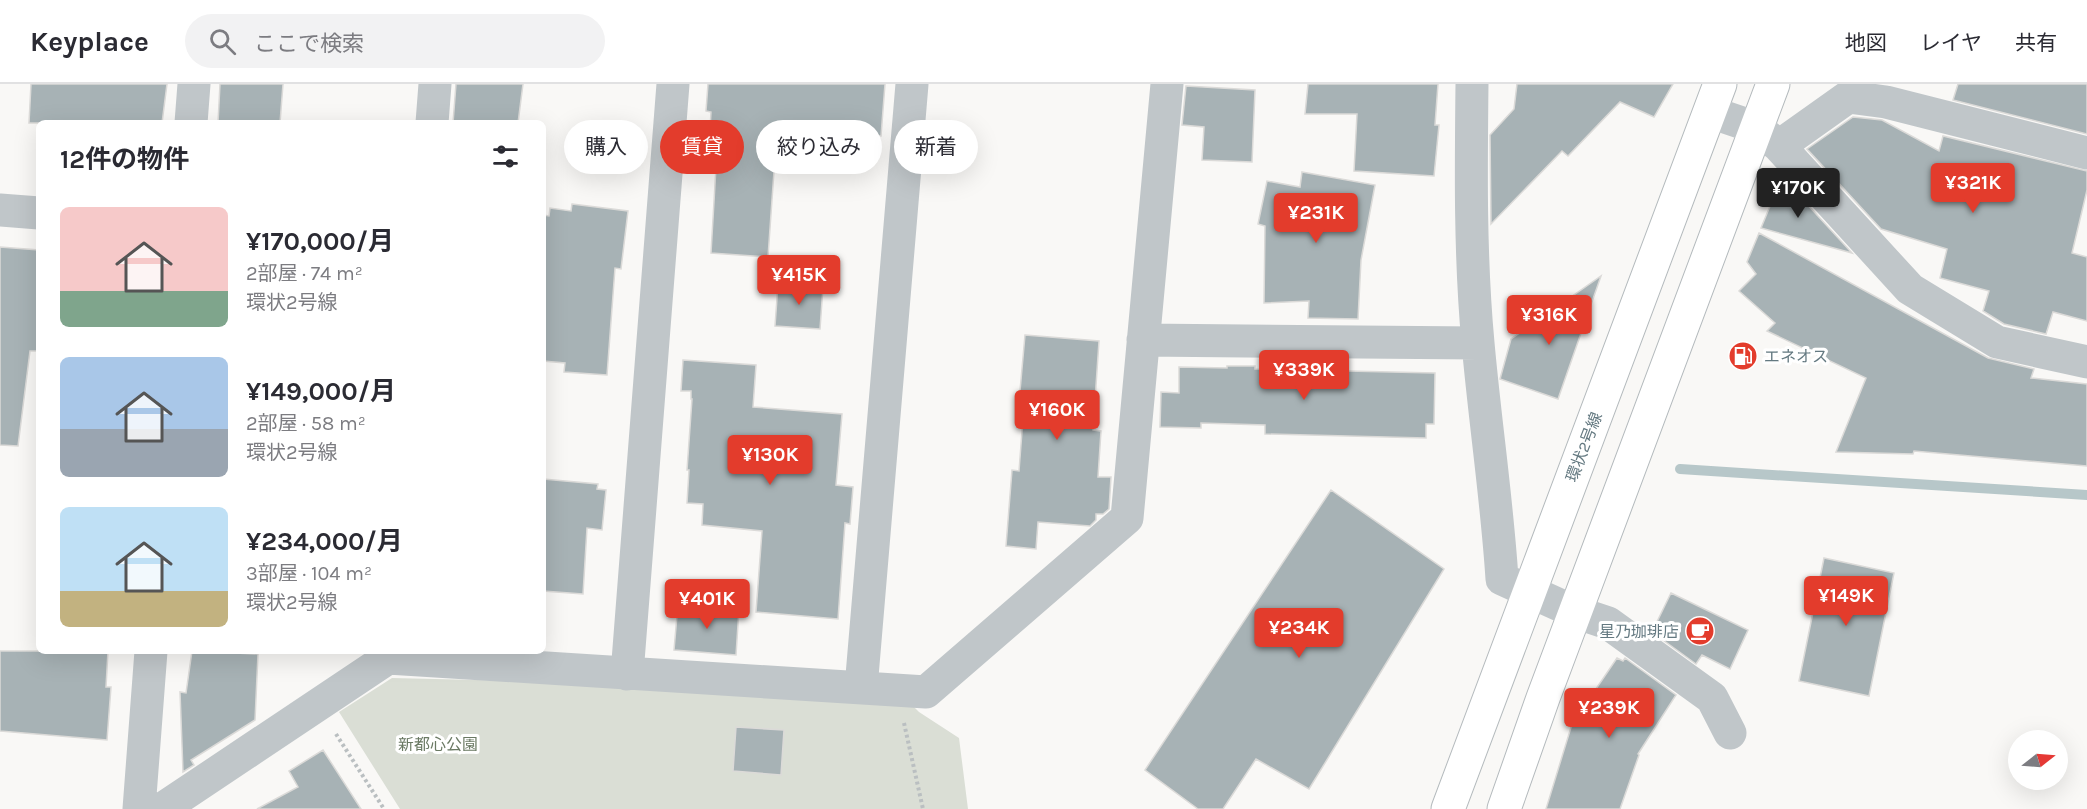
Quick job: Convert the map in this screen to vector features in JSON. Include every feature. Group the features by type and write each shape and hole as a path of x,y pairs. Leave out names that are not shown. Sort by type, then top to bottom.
{"main road":[{"path":"1504,809 1575,612 1768,137 1773,84"},
{"name":"環状2号線","path":"1448,809 1715,98"}],"street":[{"path":"191,120 194,84"},
{"path":"432,120 435,84"},
{"path":"627,674 673,84"},
{"path":"861,688 912,84"},
{"path":"162,809 317,706 388,654 627,674 926,692 1126,518 1167,84"},
{"path":"1472,84 1470,219 1478,343 1499,525 1502,579 1575,612 1608,623 1712,698 1730,733"},
{"path":"1768,137 1848,97 1886,102 2087,153"},
{"path":"1715,98 1768,137 1910,289 1997,342 2087,362"},
{"path":"0,210 36,213"},
{"path":"1143,340 1478,343"},
{"path":"139,809 151,654"}],"path":[{"path":"897,690 923,809"},
{"path":"317,706 384,809"}],"green space":[{"name":"新都心公園","path":"392,678 897,690 919,712 959,738 968,809 400,809 339,712"}],"building":[{"path":"31,84 167,84 162,120 36,120 36,123 29,123"},
{"path":"220,84 283,84 280,120 218,120"},
{"path":"456,84 523,84 518,120 453,120"},
{"path":"708,84 885,84 882,123 882,120 756,120 756,174 774,174 768,257 711,253 716,174 744,174 744,120 711,120 711,112 706,111"},
{"path":"1308,84 1438,84 1435,125 1439,125 1434,176 1354,171 1357,114 1305,114"},
{"path":"1517,84 1673,84 1654,117 1620,102 1568,156 1562,151 1491,224 1490,135 1514,109"},
{"path":"1958,84 2087,84 2087,134 1953,100"},
{"path":"1186,86 1255,90 1252,162 1202,160 1204,127 1182,125"},
{"path":"1853,117 1882,120 1939,151 1943,136 2087,171 2087,190 2072,253 2087,257 2087,321 2053,312 2046,334 2004,324 1983,311 1989,291 1940,278 1947,249 1881,229 1807,149"},
{"path":"1302,172 1375,185 1361,260 1358,319 1308,318 1309,301 1264,303 1265,226 1258,224 1267,181 1300,187"},
{"path":"1782,177 1852,253 1761,228"},
{"path":"572,204 628,211 621,269 615,268 607,375 564,372 565,363 546,361 546,216 549,216 550,208 571,211"},
{"path":"1759,233 1988,358 2034,369 2031,378 2087,384 2087,466 1914,451 1913,454 1836,452 1866,378 1767,331 1775,323 1739,291 1756,274 1747,262"},
{"path":"0,247 36,250 36,351 30,351 18,446 0,445"},
{"path":"1601,276 1558,399 1500,379 1511,339"},
{"path":"778,284 823,287 820,329 775,326"},
{"path":"1025,335 1099,341 1093,430 1101,431 1098,477 1111,477 1109,509 1103,514 1096,514 1096,520 1090,526 1038,522 1036,549 1006,546 1012,470 1019,471 1025,392 1020,391"},
{"path":"683,360 756,365 753,407 842,414 836,485 853,487 850,524 845,523 838,619 756,612 762,531 702,525 703,504 687,503 692,399 691,391 681,391"},
{"path":"1227,366 1255,366 1255,369 1435,373 1434,424 1426,424 1426,438 1265,434 1265,425 1201,423 1201,428 1160,427 1161,392 1179,393 1179,367 1227,368"},
{"path":"546,479 598,484 597,489 606,490 602,530 587,528 583,594 546,591"},
{"path":"1331,490 1444,569 1309,789 1256,759 1223,809 1198,809 1145,770"},
{"path":"1824,558 1894,573 1869,696 1799,681"},
{"name":"星乃珈琲店","path":"1671,593 1748,630 1730,669 1702,655 1696,664 1652,632"},
{"path":"678,604 739,609 736,655 674,650"},
{"path":"0,651 36,651 36,654 108,654 106,687 111,687 107,740 0,731"},
{"path":"192,654 258,654 255,720 191,760 194,765 183,772 180,692 186,693"},
{"path":"1617,658 1623,661 1625,658 1676,695 1638,754 1620,809 1546,809 1572,724"},
{"path":"736,727 784,730 781,775 733,771"},
{"path":"323,750 361,809 257,809 298,787 289,771"}],"waterway":[{"path":"1680,469 2087,495"}],"place":[{"name":"エネオス","path":"1743,356"},
{"name":"星乃珈琲店","path":"1700,631"}]}
